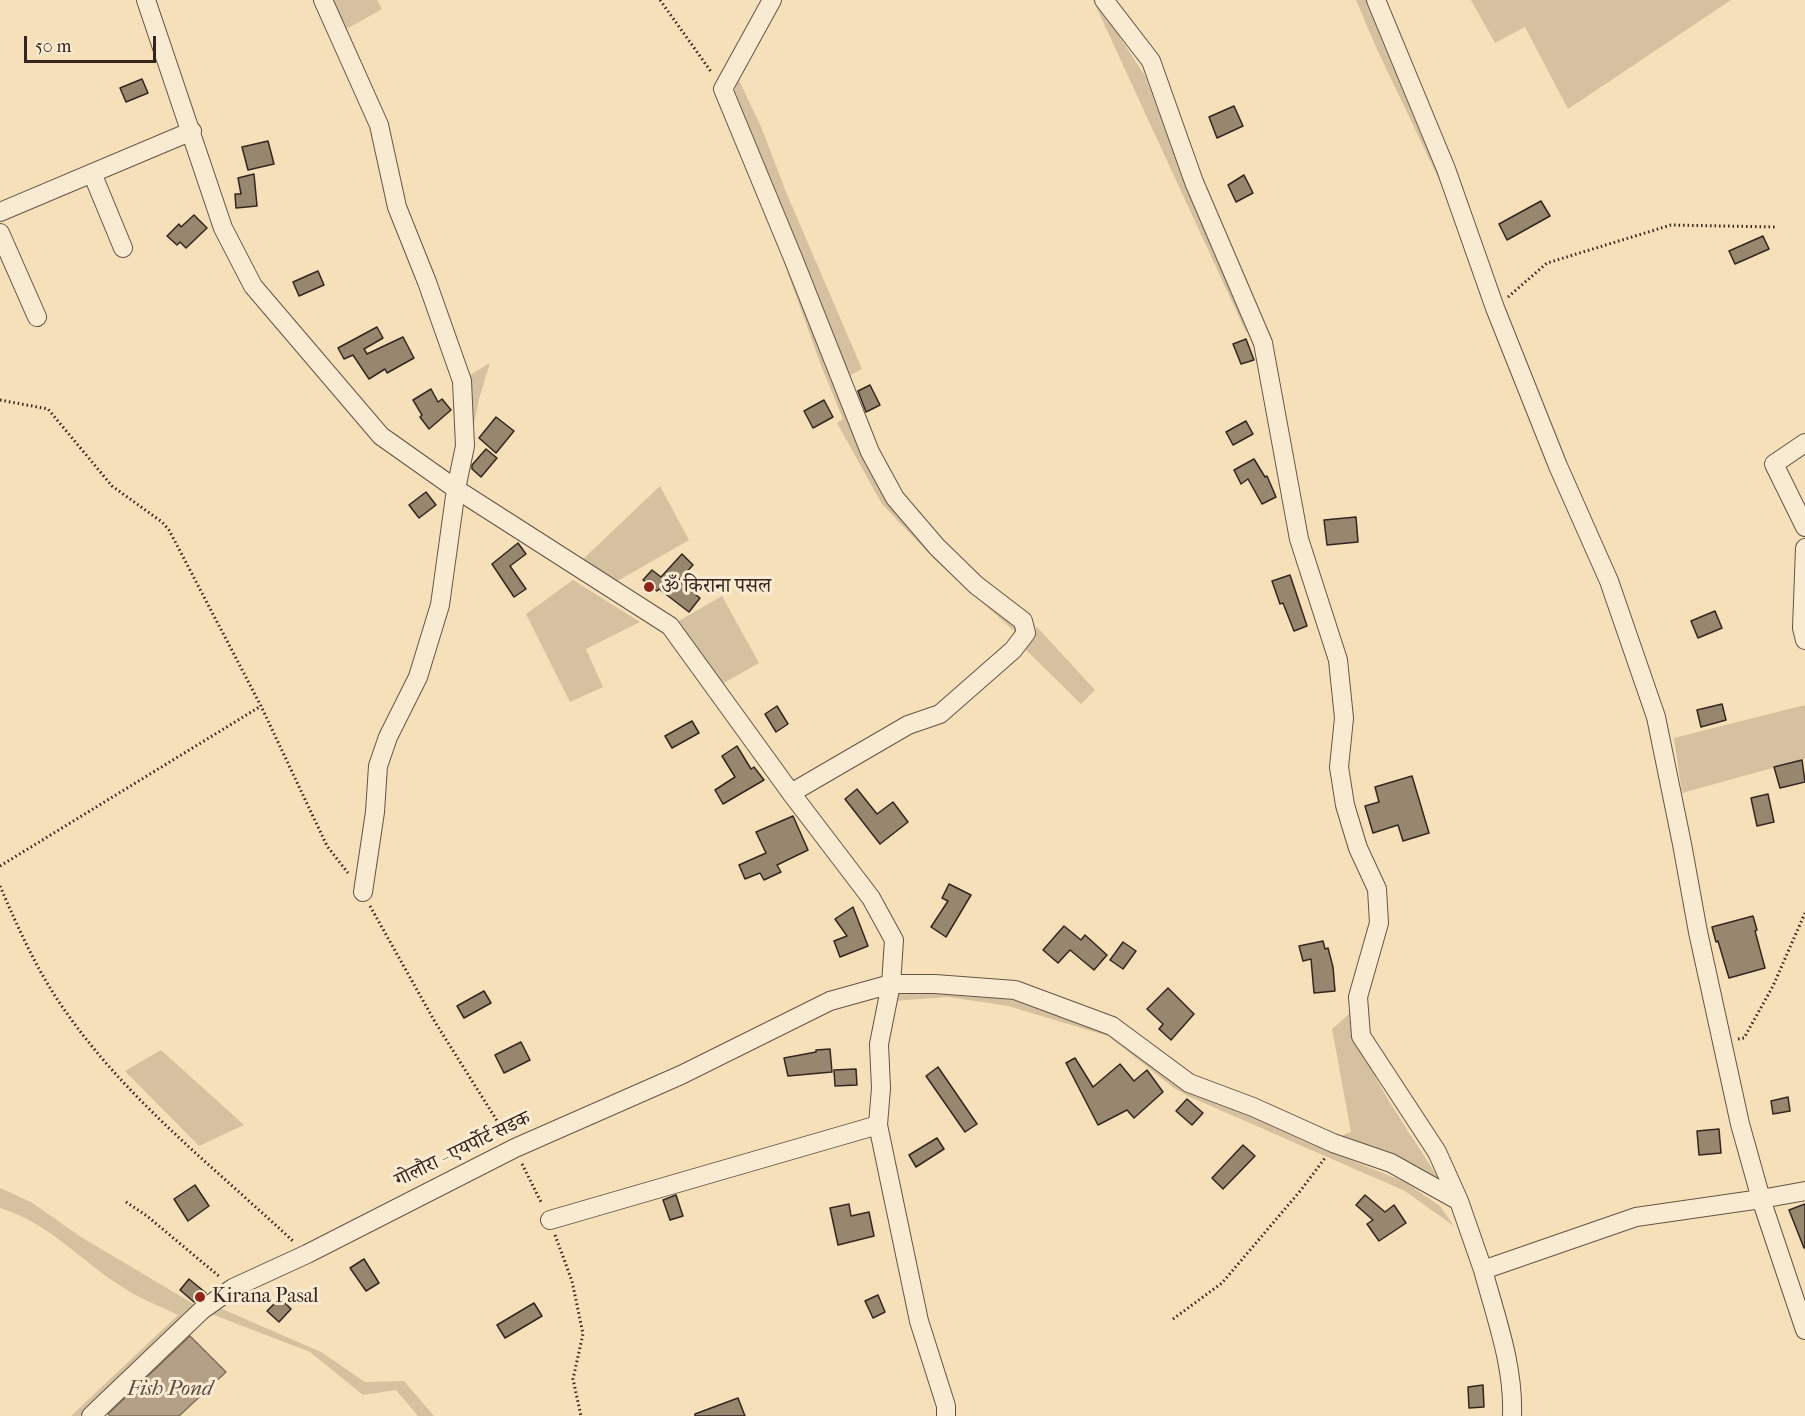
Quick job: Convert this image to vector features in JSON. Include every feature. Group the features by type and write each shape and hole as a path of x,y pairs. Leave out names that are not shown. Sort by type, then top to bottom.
{"street":[{"path":"146,0 223,228 253,286 381,436 456,489 670,626 791,793 871,898 894,940 891,984 879,1044 881,1088 878,1125 919,1321 946,1406 946,1416"},
{"path":"323,0 379,125 397,207 427,282 462,381 465,446 456,489 440,605 418,677 387,737 378,766 375,812 363,892"},
{"path":"772,0 723,89 794,258 870,452 895,498 937,547 976,585 1023,621 1026,633 1013,650 940,714 908,725 791,793"},
{"path":"1104,0 1151,61 1194,182 1263,343 1299,539 1338,660 1344,718 1339,766 1345,805 1358,848 1377,888 1379,923 1358,997 1361,1036 1437,1152 1459,1201 1483,1270 1508,1362 1513,1391 1512,1416"},
{"path":"1376,0 1446,168 1495,308 1558,466 1609,581 1656,717 1698,932 1740,1124 1761,1199 1805,1330"},
{"path":"0,212 192,131"},
{"path":"92,173 123,248"},
{"path":"0,233 37,316"},
{"path":"1805,443 1774,464 1805,527"},
{"path":"1805,548 1802,628 1805,640"},
{"name":"गोलौरा - एयर्पोर्ट सडक","path":"91,1416 202,1310 233,1288 307,1254 515,1148 681,1075 830,1001 891,984 935,984 1015,990 1112,1026 1189,1083 1253,1107 1333,1143 1391,1163 1459,1201"},
{"path":"550,1221 878,1125"},
{"path":"1483,1270 1636,1217 1805,1191"}],"path":[{"path":"660,0 723,89"},
{"path":"1495,308 1547,263 1671,225 1776,227"},
{"path":"0,400 48,409 111,486 162,522 169,530 261,706 327,846 363,892 435,1022 515,1148 550,1221 572,1281 583,1334 573,1379 581,1416"},
{"path":"0,866 261,706"},
{"path":"0,886 31,956 66,1012 105,1062 148,1108 307,1254"},
{"path":"1722,1043 1744,1038 1773,986 1805,913"},
{"path":"1173,1319 1222,1283 1322,1164 1333,1143"},
{"path":"126,1202 147,1216 233,1288"}],"shaded area":[{"path":"331,0 377,0 382,9 343,31"},
{"path":"1093,0 1096,0 1145,76 1181,170 1249,330 1246,332"},
{"path":"1356,0 1366,0 1434,153 1444,190 1375,45"},
{"path":"1471,0 1731,0 1568,109 1525,27 1495,43"},
{"path":"738,78 762,129 786,192 862,369 849,376 733,98"},
{"path":"776,240 890,501 1019,623 1020,634 1007,647 1014,631 936,561 882,504 837,423 843,419"},
{"path":"490,363 479,399 469,448 470,375"},
{"path":"660,486 689,540 614,583 580,562"},
{"path":"573,580 640,622 586,649 603,687 570,702 526,614"},
{"path":"722,596 759,663 722,684 677,622"},
{"path":"1037,627 1095,690 1081,704 1022,646"},
{"path":"1805,705 1805,759 1682,793 1674,738"},
{"path":"952,991 1012,1000 1108,1033 1248,1114 1306,1142 1405,1182 1440,1206 1454,1226 1405,1191 1188,1096 1174,1088 1108,1036 1008,1006 948,997 893,1001 896,994"},
{"path":"1349,1014 1356,1036 1376,1079 1439,1179 1395,1158 1336,1138 1351,1132 1332,1029"},
{"path":"161,1050 244,1125 199,1146 125,1071"},
{"path":"0,1188 31,1202 81,1237 197,1306 80,1416 71,1416 178,1315 130,1292 34,1223 0,1208"},
{"path":"220,1308 321,1352 365,1382 404,1381 434,1416 418,1416 396,1390 363,1395 310,1352 209,1313"}],"water":[{"name":"Fish Pond","path":"190,1336 226,1372 179,1416 110,1416 108,1414"}],"building":[{"path":"142,79 148,93 126,102 120,88"},
{"path":"1234,106 1243,126 1217,138 1209,117"},
{"path":"268,141 274,164 248,170 242,147"},
{"path":"254,174 257,206 236,208 235,194 241,194 238,178"},
{"path":"1244,175 1253,193 1236,202 1228,185"},
{"path":"1541,201 1550,216 1507,240 1499,224"},
{"path":"194,215 207,228 186,248 180,242 177,245 167,236 179,224 181,227"},
{"path":"1763,236 1769,249 1735,264 1729,251"},
{"path":"318,271 324,285 299,296 293,282"},
{"path":"377,327 383,338 364,349 367,354 403,337 414,358 387,373 385,369 369,379 353,355 344,359 338,348"},
{"path":"1246,339 1254,360 1241,364 1233,344"},
{"path":"870,385 880,405 866,412 858,391"},
{"path":"431,389 438,402 442,399 451,410 429,429 420,417 422,415 413,400"},
{"path":"824,400 833,417 813,428 804,411"},
{"path":"496,417 514,431 496,453 479,438"},
{"path":"1246,421 1253,434 1233,445 1226,432"},
{"path":"486,449 497,458 481,477 472,469 472,465"},
{"path":"1254,459 1265,477 1267,476 1276,497 1262,504 1248,479 1241,484 1234,470"},
{"path":"426,492 436,505 419,518 409,505"},
{"path":"1356,517 1358,542 1327,545 1324,520"},
{"path":"518,543 526,554 510,566 526,589 514,597 492,564"},
{"path":"682,554 693,565 678,581 700,598 689,612 643,580 652,570 661,577"},
{"path":"1290,575 1307,626 1294,631 1283,603 1280,604 1272,581"},
{"path":"1715,611 1722,628 1698,638 1691,621"},
{"path":"1722,704 1726,720 1701,727 1697,710"},
{"path":"777,706 788,724 776,732 765,714"},
{"path":"692,721 699,733 672,748 665,736"},
{"path":"737,746 751,769 754,767 764,780 723,804 715,790 735,777 722,756"},
{"path":"1802,760 1805,782 1780,788 1774,767"},
{"path":"1412,776 1429,833 1403,841 1398,825 1373,833 1365,806 1379,802 1375,787"},
{"path":"857,789 877,814 893,802 908,822 880,844 845,799"},
{"path":"1768,794 1774,822 1757,826 1751,798"},
{"path":"793,816 808,850 777,865 781,872 764,880 760,873 745,879 739,865 766,853 756,832"},
{"path":"949,884 971,895 946,937 931,927 948,901 942,898"},
{"path":"853,907 868,946 840,957 834,941 847,936 835,919"},
{"path":"1753,916 1765,968 1729,978 1712,927"},
{"path":"1064,926 1081,940 1085,935 1107,955 1094,970 1070,950 1058,963 1043,950"},
{"path":"1323,941 1325,949 1328,948 1333,967 1335,991 1314,993 1311,959 1303,961 1299,946"},
{"path":"1123,942 1136,951 1123,969 1110,960"},
{"path":"1168,988 1194,1014 1171,1040 1159,1029 1163,1024 1147,1009"},
{"path":"484,991 491,1003 464,1018 457,1006"},
{"path":"521,1042 530,1060 504,1073 495,1055"},
{"path":"830,1049 832,1072 788,1076 784,1058"},
{"path":"1075,1058 1093,1087 1120,1064 1134,1081 1147,1070 1163,1092 1134,1118 1127,1110 1098,1125 1066,1063"},
{"path":"938,1067 977,1124 965,1132 926,1076"},
{"path":"856,1069 857,1085 835,1086 834,1070"},
{"path":"1788,1097 1790,1111 1773,1114 1771,1101"},
{"path":"1187,1099 1203,1113 1192,1125 1176,1111"},
{"path":"1719,1129 1721,1153 1699,1155 1697,1131"},
{"path":"937,1138 944,1149 916,1167 909,1155"},
{"path":"1243,1145 1255,1156 1223,1189 1212,1178"},
{"path":"195,1185 209,1206 188,1221 174,1199"},
{"path":"676,1195 683,1216 670,1220 663,1200"},
{"path":"1365,1195 1385,1212 1394,1205 1406,1223 1379,1241 1367,1224 1373,1220 1356,1205"},
{"path":"849,1204 851,1216 869,1212 874,1236 838,1245 830,1208"},
{"path":"1805,1204 1805,1248 1804,1248 1789,1210"},
{"path":"364,1259 379,1283 366,1291 350,1268"},
{"path":"189,1279 206,1293 194,1302 180,1290"},
{"path":"878,1295 885,1312 873,1318 865,1301"},
{"path":"280,1298 291,1309 279,1322 267,1311"},
{"path":"534,1303 542,1316 505,1338 497,1325"},
{"path":"1483,1385 1484,1407 1469,1408 1468,1387"},
{"path":"738,1398 745,1416 695,1416 695,1414"}],"place":[{"name":"ॐ किराना पसल","path":"649,587"},
{"name":"Kirana Pasal","path":"200,1297"}]}
